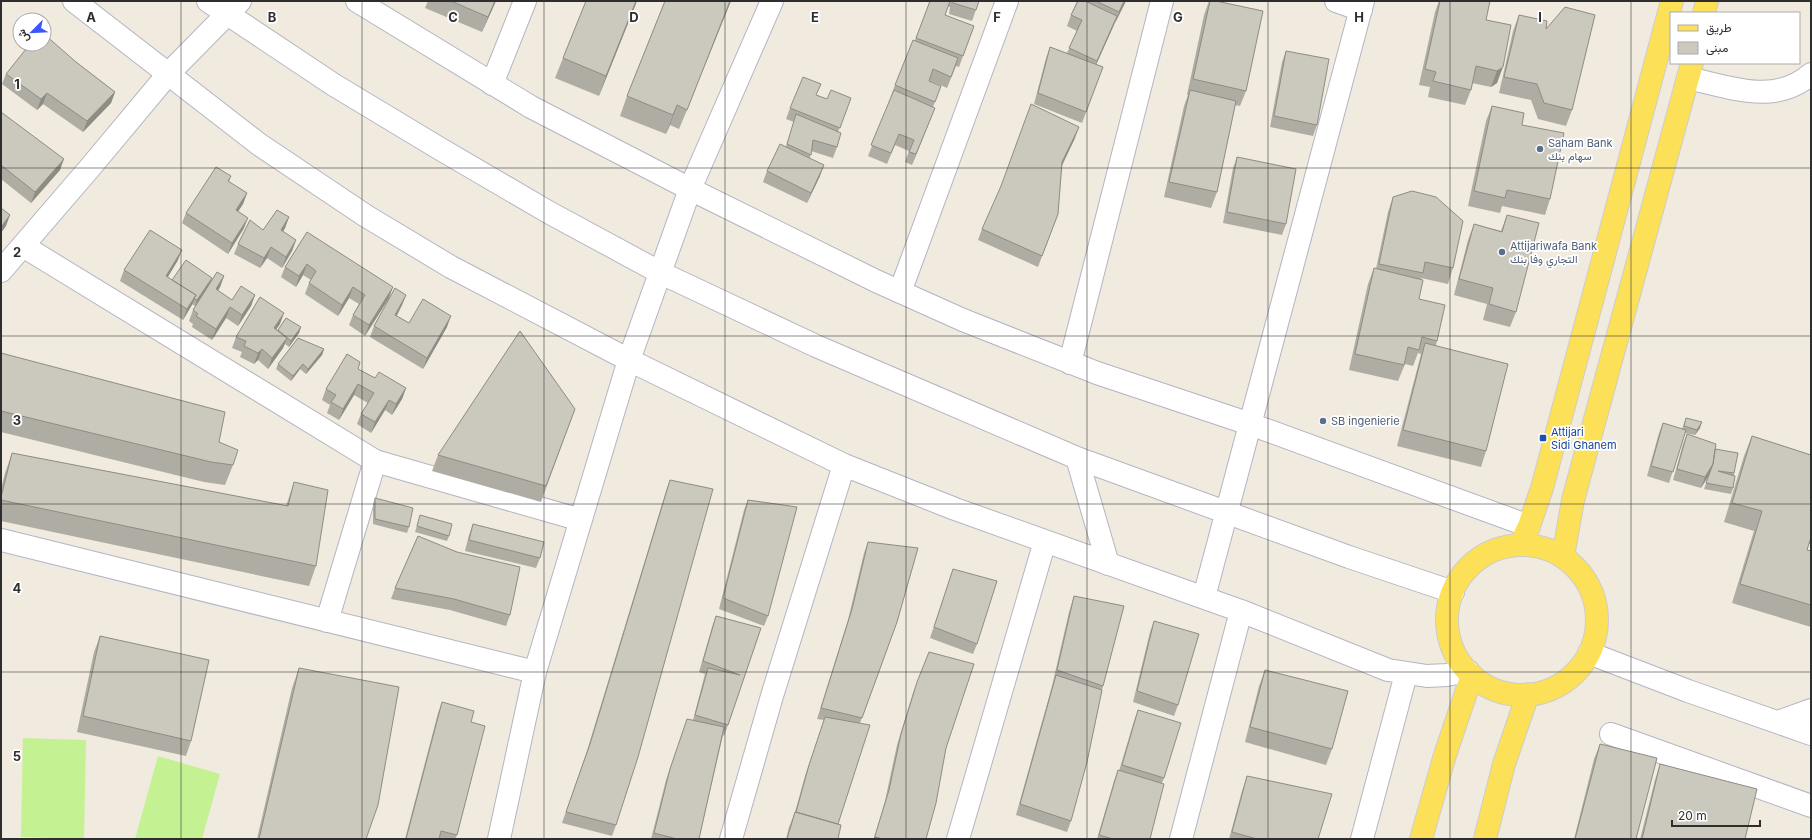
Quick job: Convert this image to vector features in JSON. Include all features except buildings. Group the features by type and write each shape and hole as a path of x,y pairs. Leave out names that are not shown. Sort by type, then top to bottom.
{"main road":[{"path":"1524,536 1535,546 1550,550 1564,557 1577,569 1588,584 1595,601 1597,618 1595,637 1589,653 1581,666 1570,677 1550,689 1528,694 1513,694 1498,690 1470,673 1458,658 1451,642 1449,631 1449,608 1453,592 1459,579 1469,568 1480,558 1524,536 1544,480 1672,1"},
{"path":"1704,12 1706,1"},
{"path":"1564,557 1573,500 1690,70"},
{"path":"1421,839 1470,673"},
{"path":"1485,839 1504,764 1528,694"}],"street":[{"path":"74,1 169,73 260,145 366,216 450,267 630,360 844,465 955,509 1242,611 1370,664 1406,674 1427,676 1470,673"},
{"path":"208,1 233,8 334,85 442,150 550,213 661,273 816,346 1077,458 1226,513 1453,592"},
{"path":"357,1 531,107 690,189 900,292 963,320 1070,363 1250,424 1524,536"},
{"path":"492,84 526,1"},
{"path":"499,839 535,672 630,360 690,189 772,1"},
{"path":"900,292 1007,1"},
{"path":"1070,363 1162,1"},
{"path":"1204,597 1362,5 1336,1"},
{"path":"1,271 169,73 233,8"},
{"path":"1690,70 1753,91 1769,93 1784,90 1798,84 1811,74"},
{"path":"23,246 375,461 581,520"},
{"path":"1077,458 1108,564"},
{"path":"327,621 375,461"},
{"path":"731,839 772,696 844,465"},
{"path":"1,540 535,672"},
{"path":"958,839 1045,541"},
{"path":"1181,839 1242,611"},
{"path":"1589,653 1688,691 1811,734"},
{"path":"1362,839 1406,674"},
{"path":"1778,722 1811,710"},
{"path":"1611,734 1811,806"}],"green space":[{"path":"23,738 86,740 84,839 21,837"},
{"path":"158,756 220,774 202,839 135,839"}],"place":[{"name":"Saham Bank سهام بنك","path":"1540,149"},
{"name":"Attijariwafa Bank التجاري وفا بنك","path":"1502,252"},
{"name":"SB ingenierie","path":"1323,421"},
{"name":"Attijari Sidi Ghanem","path":"1543,438"}]}
